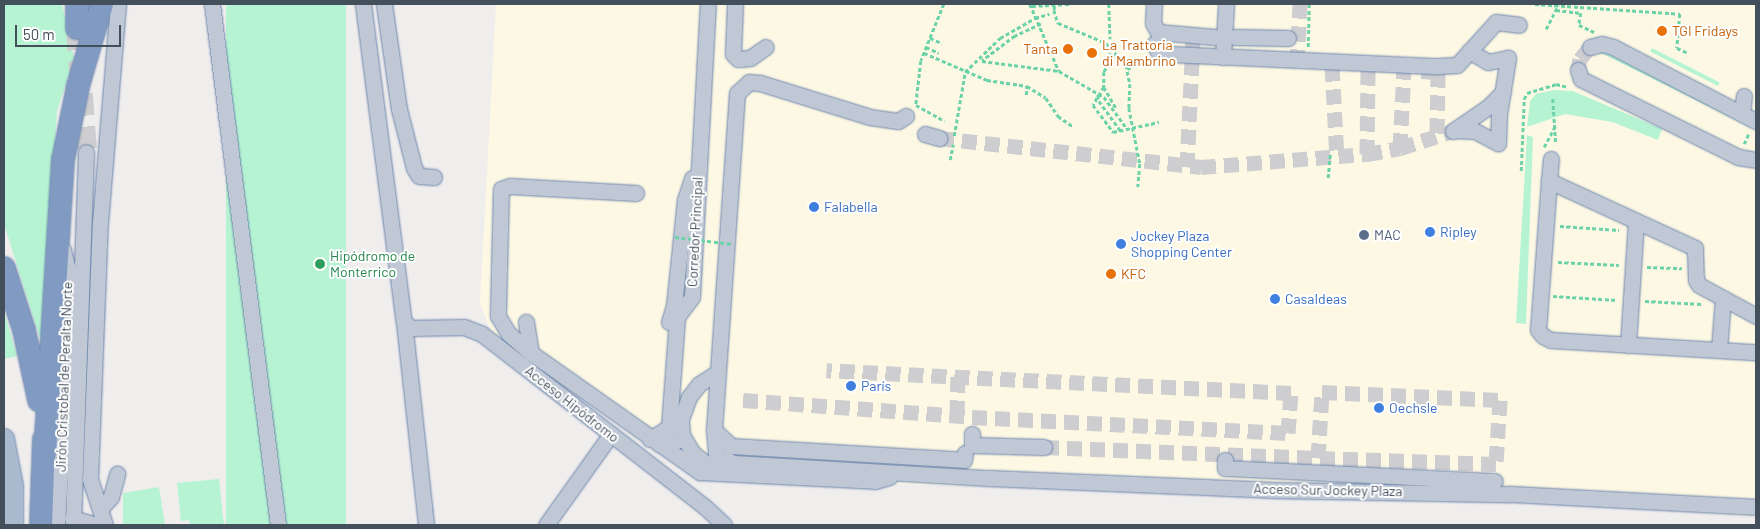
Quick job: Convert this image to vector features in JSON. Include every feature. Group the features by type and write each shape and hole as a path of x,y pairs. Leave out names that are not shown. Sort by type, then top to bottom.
{"highway":[{"path":"76,28 77,4"},
{"path":"41,525 57,229 66,140 84,60 102,4"},
{"path":"4,268 30,354 45,453"}],"main road":[{"path":"4,439 12,486 13,525"}],"street":[{"path":"105,525 90,479 100,222 118,4"},
{"path":"212,4 278,525"},
{"path":"363,4 404,322 426,525"},
{"path":"384,4 399,109 414,168 419,176 434,177"},
{"path":"667,324 674,306 685,200 698,160 708,4"},
{"path":"735,4 733,54 738,59 750,58 766,47"},
{"path":"1154,4 1154,23 1158,32 1193,37 1215,37"},
{"path":"1223,56 1226,5"},
{"path":"1156,47 1223,56 1438,66 1457,65 1496,22 1519,25"},
{"path":"1235,37 1288,38"},
{"path":"1590,47 1602,44 1613,47 1747,116"},
{"path":"1469,51 1488,62 1508,58 1498,143 1476,131 1454,131 1503,92"},
{"path":"1578,70 1582,79 1738,157 1756,160"},
{"path":"741,463 723,459 716,454 714,430 736,102 741,87 749,82 760,83 870,117 898,122 906,116"},
{"path":"1739,95 1747,116"},
{"path":"86,152 72,521 96,525"},
{"path":"1547,154 1549,181 1538,330 1551,340 1756,352"},
{"name":"Corredor Principal","path":"652,440 670,426 677,317 692,297 698,160"},
{"path":"1549,181 1696,248 1696,280 1699,285 1756,316"},
{"path":"636,193 527,188 501,189 498,316 509,334 531,353 700,472 875,481 899,473"},
{"path":"1628,345 1636,221"},
{"name":"Jirón Cristobal de Peralta Norte","path":"57,229 68,270 68,335 57,525"},
{"path":"1719,350 1723,298"},
{"name":"Acceso Hipódromo","path":"404,322 411,328 464,327 482,334 724,525"},
{"path":"526,322 531,353"},
{"path":"718,372 699,384 689,398 681,420 682,434 693,454 709,466 733,468 741,463"},
{"path":"714,430 731,446 964,460 965,454"},
{"path":"546,525 611,434"},
{"path":"652,440 676,441 682,434"},
{"path":"972,434 972,445 1044,447"},
{"path":"1226,460 1225,468 1495,482"},
{"name":"Acceso Sur Jockey Plaza","path":"741,463 899,473 1270,490 1495,482 1756,507"},
{"path":"101,508 111,497 117,474"}],"path":[{"path":"944,4 924,53 916,106 945,121"},
{"path":"1054,4 1054,14 1058,23 1069,30 1106,43 1127,69 1133,128 1140,164 1138,187"},
{"path":"1059,71 1041,24 1031,5 1069,4"},
{"path":"1109,4 1110,39"},
{"path":"1307,57 1309,4"},
{"path":"1535,4 1680,14 1677,48 1688,53"},
{"path":"1546,29 1558,5"},
{"path":"1556,10 1580,13"},
{"path":"950,160 965,72 1000,38 1035,18 1054,14"},
{"path":"979,65 1015,36 1041,24"},
{"path":"1308,30 1315,30"},
{"path":"930,38 942,43"},
{"path":"926,47 940,53"},
{"path":"1127,69 1145,64 1156,47"},
{"path":"924,53 987,80 1027,86 1046,98 1058,116 1074,127"},
{"path":"1110,53 1110,63 1104,72 1104,87 1116,108"},
{"path":"982,61 1059,71 1098,94 1128,129"},
{"path":"965,65 970,67"},
{"path":"1521,171 1524,99 1527,93 1556,84 1571,87"},
{"path":"1026,95 1027,86"},
{"path":"1104,87 1098,94 1094,105 1113,132 1159,122"},
{"path":"1098,94 1099,101 1121,131"},
{"path":"1547,154 1556,124 1553,99"},
{"path":"1738,157 1747,116"},
{"path":"1328,178 1330,153"},
{"path":"1546,225 1622,230"},
{"path":"675,237 733,244"}],"shaded area":[{"path":"496,4 1756,4 1756,517 1526,500 696,479 493,337 480,303"}],"green space":[{"path":"4,4 62,4 74,58 57,111 43,348 4,224"},
{"name":"Hipódromo de Monterrico","path":"226,4 346,4 346,525 226,525"},
{"path":"1652,48 1720,83 1718,86 1650,52"},
{"path":"1605,49 1742,119 1740,122 1599,52"},
{"path":"1554,90 1573,91 1662,129 1658,140 1612,122 1565,114 1527,127 1530,101 1536,94"},
{"path":"1527,135 1533,137 1526,324 1516,323"},
{"path":"4,311 17,356 4,359"},
{"path":"219,479 224,525 190,525 189,520 181,521 177,483"},
{"path":"159,487 165,525 123,525 123,493"}],"tunnel":[{"path":"1297,64 1300,4"},
{"path":"77,28 86,152"},
{"path":"1187,167 1193,38"},
{"path":"1578,70 1580,59 1590,47"},
{"path":"1332,66 1337,157"},
{"path":"1367,154 1368,68"},
{"path":"1400,148 1404,70"},
{"path":"1421,71 1438,72 1437,138"},
{"path":"939,138 1201,167 1367,154 1400,148 1453,131"},
{"path":"743,400 972,417 1288,433 1291,393 827,370"},
{"path":"957,415 958,375"},
{"path":"1322,392 1500,400 1496,464 1318,458 1322,392"},
{"path":"1044,447 1318,458"}],"place":[{"name":"TGI Fridays","path":"1662,31"},
{"name":"Tanta","path":"1068,49"},
{"name":"La Trattoria di Mambrino","path":"1092,53"},
{"name":"Falabella","path":"814,207"},
{"name":"Ripley","path":"1430,232"},
{"name":"MAC","path":"1364,235"},
{"name":"Jockey Plaza Shopping Center","path":"1121,244"},
{"name":"Hipódromo de Monterrico","path":"320,264"},
{"name":"KFC","path":"1111,274"},
{"name":"CasaIdeas","path":"1275,299"},
{"name":"París","path":"851,386"},
{"name":"Oechsle","path":"1379,408"}]}
